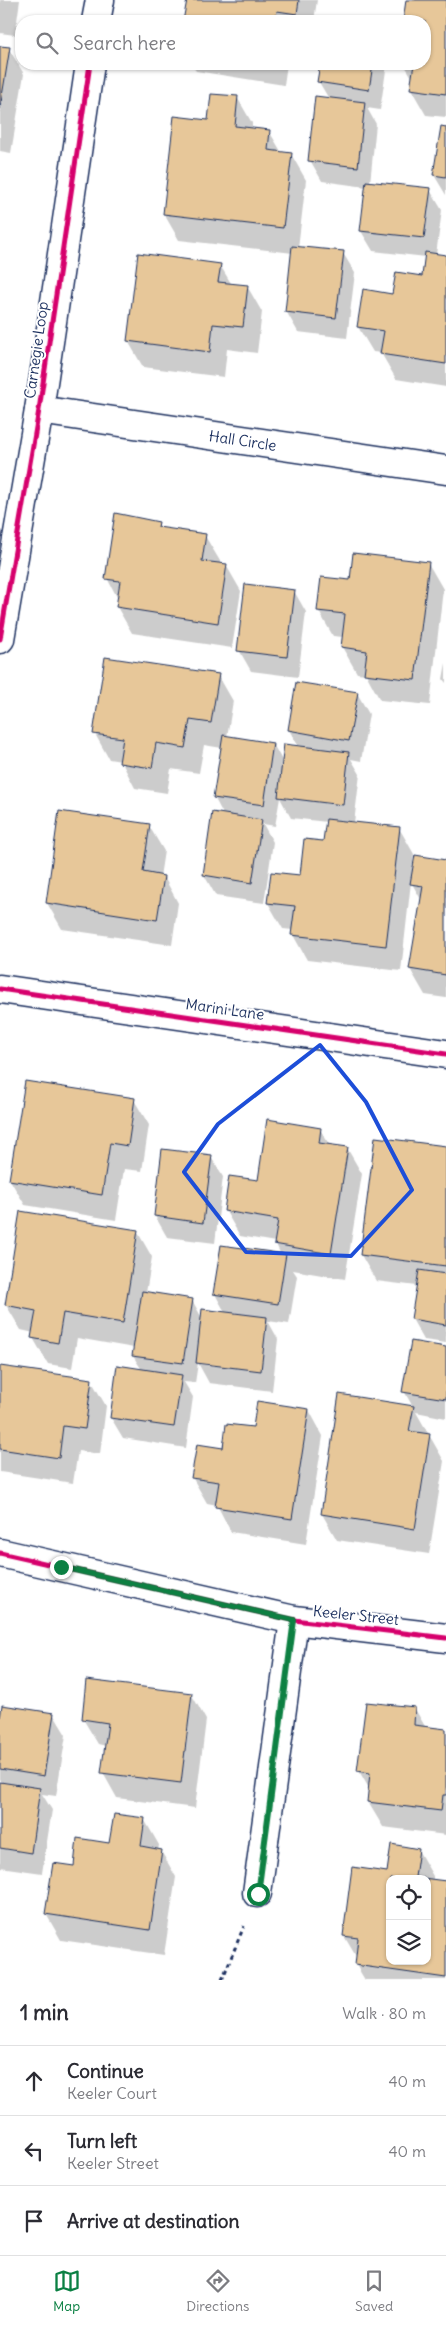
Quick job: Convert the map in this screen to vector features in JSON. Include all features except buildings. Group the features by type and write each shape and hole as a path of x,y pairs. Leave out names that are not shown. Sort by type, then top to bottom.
{"street":[{"path":"97,15 100,0"},
{"name":"Carnegie Loop","path":"0,639 39,410 89,70"},
{"name":"Hall Circle","path":"39,410 446,470"},
{"name":"Marini Lane","path":"0,989 446,1054"},
{"name":"Keeler Street","path":"0,1553 294,1620 446,1638"},
{"path":"258,1894 294,1620"}],"path":[{"path":"222,1980 258,1894"}],"highlighted area":[{"path":"320,1045 366,1102 412,1190 351,1256 246,1252 184,1172 218,1124"}],"cycle path":[{"path":"0,639 39,410 89,70"},
{"path":"0,989 446,1054"},
{"path":"0,1553 294,1620 446,1638"}],"route":[{"path":"61,1567 294,1620 258,1894"}]}
